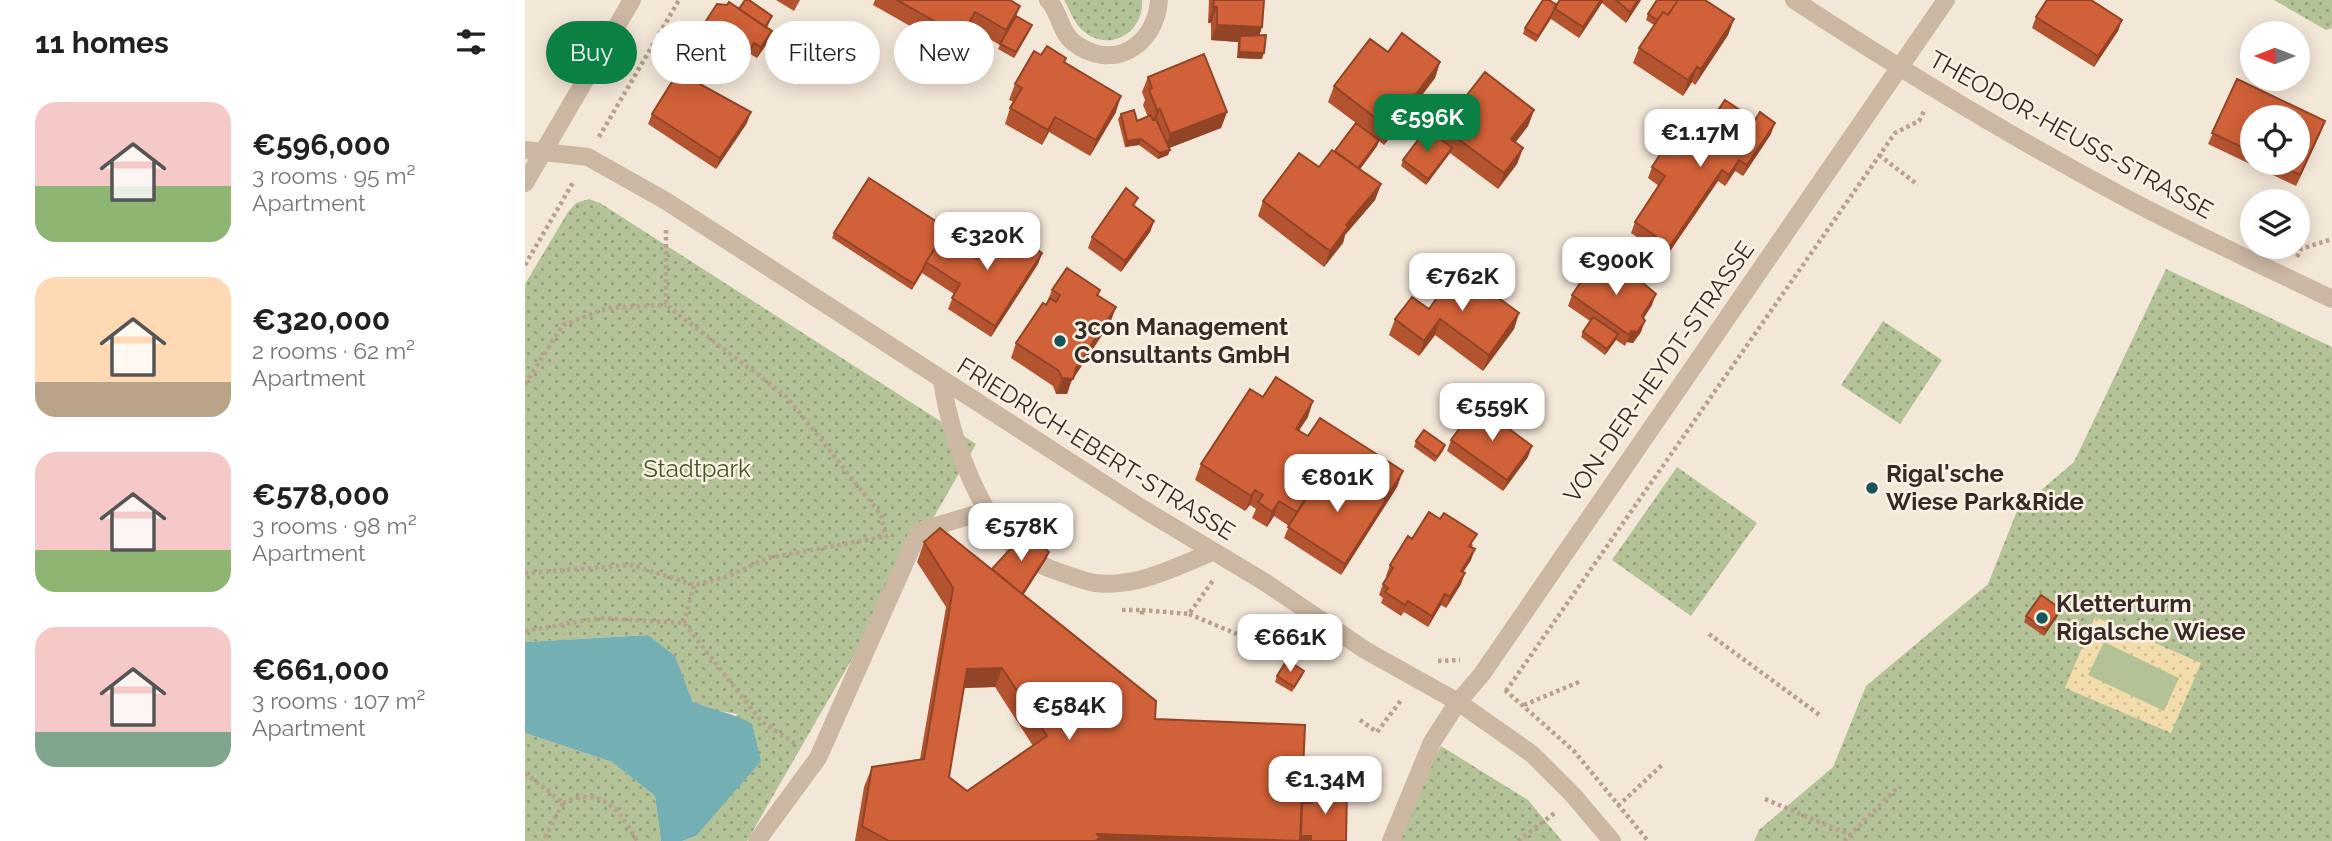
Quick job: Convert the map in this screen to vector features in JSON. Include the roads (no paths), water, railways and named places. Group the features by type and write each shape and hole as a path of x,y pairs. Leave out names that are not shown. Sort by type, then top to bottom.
{"street":[{"path":"525,183 533,152 632,0"},
{"path":"1048,0 1071,41 1094,54 1119,55 1141,44 1153,30 1159,0"},
{"name":"THEODOR-HEUSS-STRASSE","path":"1794,0 1898,68 2125,197 2332,299"},
{"name":"VON-DER-HEYDT-STRASSE","path":"1391,841 1432,742 1458,702 1482,674 1946,0"},
{"name":"FRIEDRICH-EBERT-STRASSE","path":"533,152 588,157 666,201 941,381 1417,680 1458,702 1532,754 1573,795 1612,841"},
{"path":"941,381 948,421 986,511 1025,558 1094,583 1149,578 1220,556"},
{"path":"757,841 818,758 919,531 986,511"}],"water":[{"path":"648,635 675,656 692,701 752,724 761,761 696,836 682,841 661,841 655,796 612,762 525,733 525,642"}],"place":[{"name":"3con Management Consultants GmbH","path":"1060,341"},
{"name":"Rigal'sche Wiese Park&Ride","path":"1872,488"},
{"name":"Kletterturm Rigalsche Wiese","path":"2042,618"}],"park label":[{"name":"Stadtpark","path":"697,469"}]}
